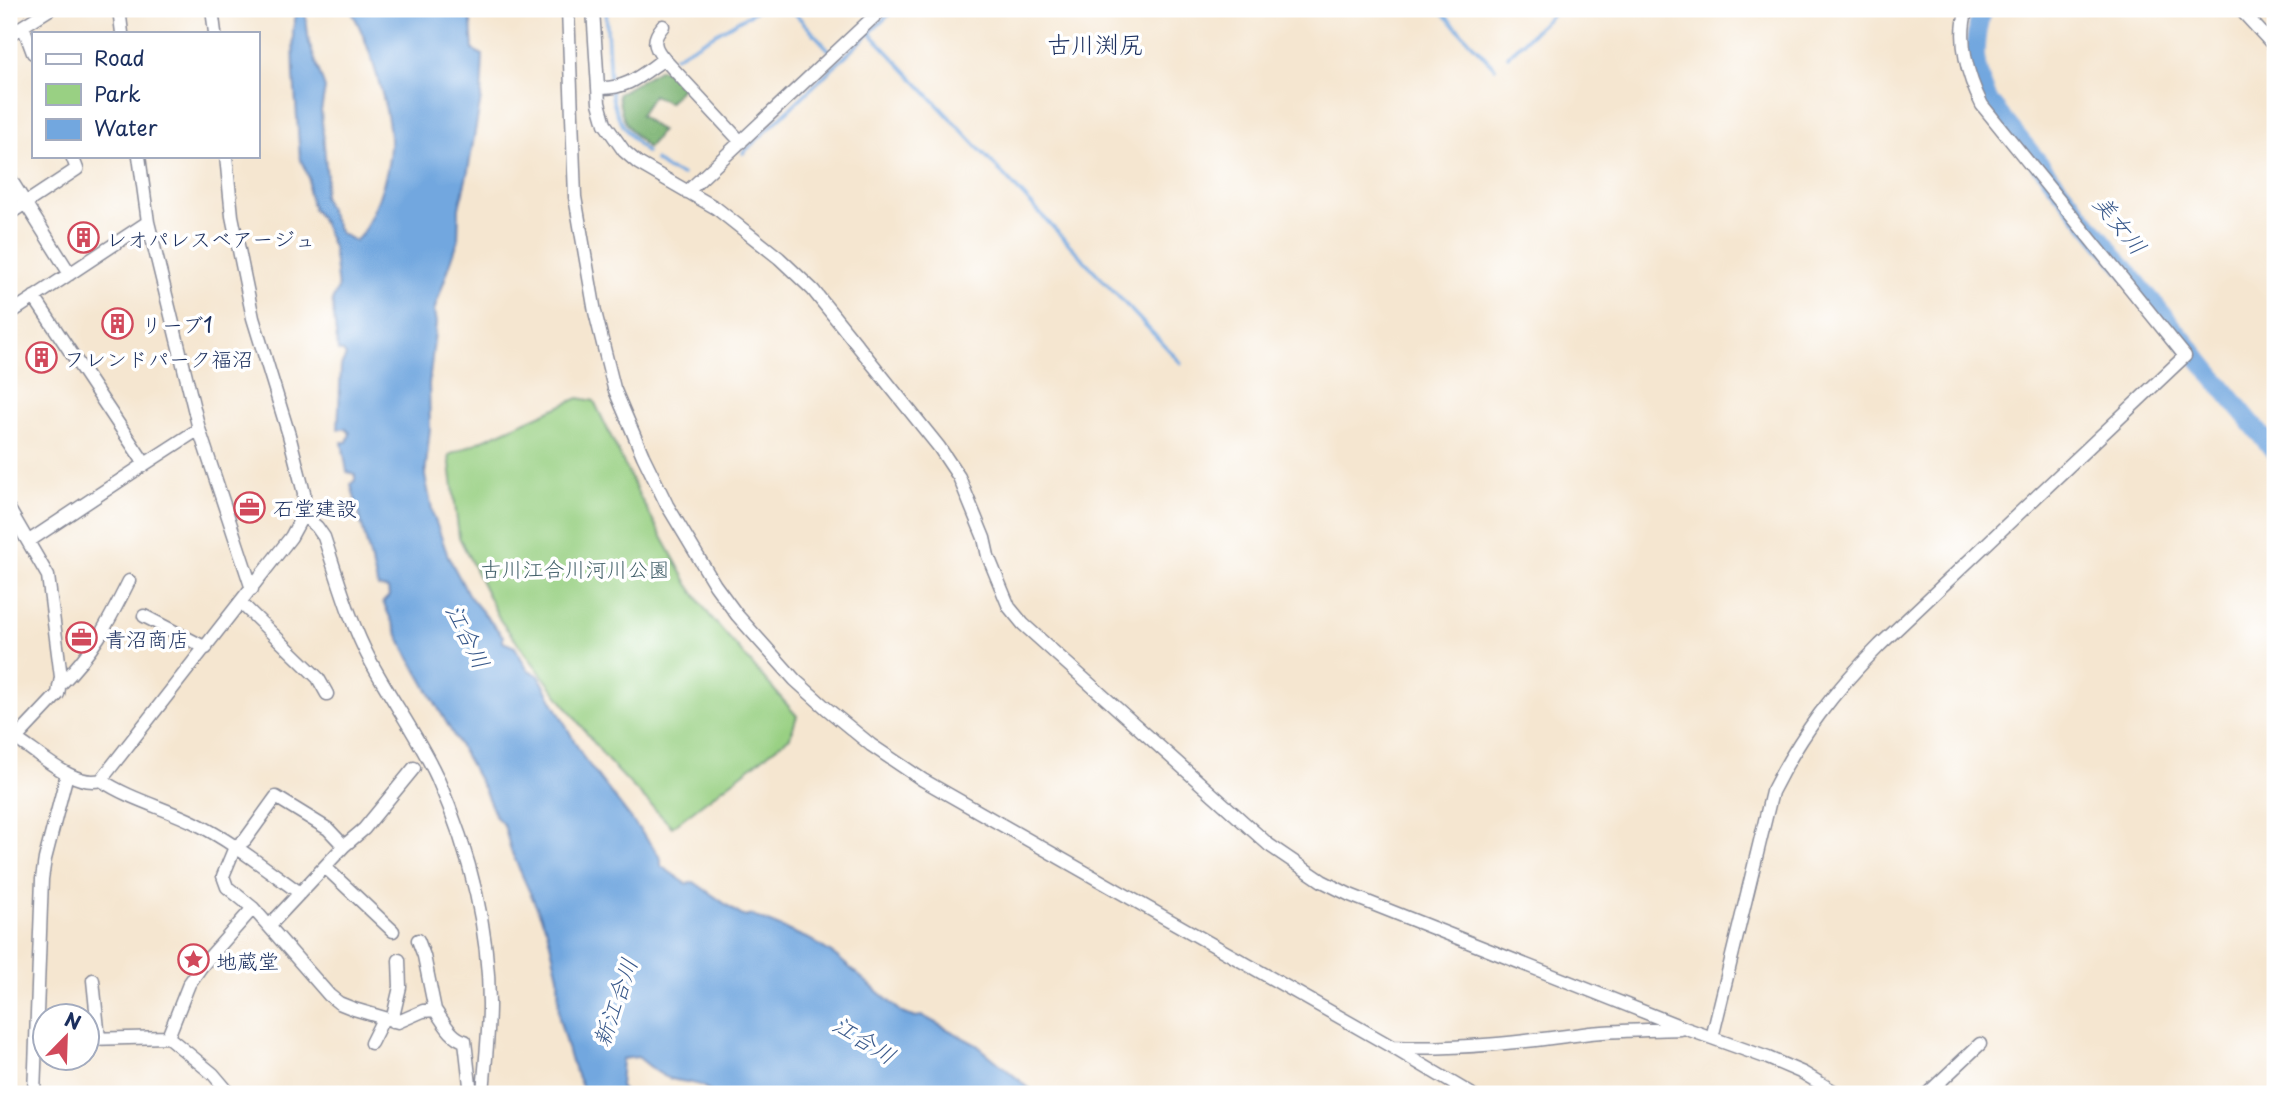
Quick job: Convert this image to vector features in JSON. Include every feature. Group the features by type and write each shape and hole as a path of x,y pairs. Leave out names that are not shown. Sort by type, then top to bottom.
{"street":[{"path":"9,35 50,9"},
{"path":"119,9 122,32"},
{"path":"212,9 215,32"},
{"path":"568,9 575,197 595,312 614,388 667,505 715,584 737,614 796,680 827,708 871,745 922,780 1392,1046 1471,1094"},
{"path":"593,9 606,88 599,103 605,124 624,151 638,163 716,208 779,258 813,290 939,447 959,477 1009,607 1023,624 1269,845 1322,881 1350,895 1803,1073 1838,1094"},
{"path":"688,192 883,9"},
{"path":"1712,1038 1772,792 1790,755 1813,720 1843,681 2185,356 1982,106 1968,68 1963,35 1967,9"},
{"path":"2239,9 2275,47"},
{"path":"23,26 32,50"},
{"path":"663,26 656,35 656,50 741,142"},
{"path":"606,88 627,84 664,59"},
{"path":"9,214 77,169 73,158"},
{"path":"138,158 148,222 199,429 252,589"},
{"path":"9,509 48,576 61,677 58,694 11,740 67,774 95,782 101,780 252,589 292,537 303,515 304,493 253,318 239,254 226,158"},
{"path":"9,177 70,274"},
{"path":"9,314 148,222"},
{"path":"34,297 145,464"},
{"path":"29,541 199,429"},
{"path":"303,515 324,537 349,612 370,661 437,777 466,857 483,929 487,969 489,1004 483,1094"},
{"path":"59,687 84,662 103,633 129,581"},
{"path":"241,603 318,678 327,694"},
{"path":"144,616 206,648"},
{"path":"269,926 344,846 364,829 414,768"},
{"path":"41,1002 42,879 67,774"},
{"path":"101,780 111,787 197,824 235,847 300,894"},
{"path":"344,846 328,829 276,797 245,840 235,847 224,869 224,881 253,908 339,1003 398,1022 423,1011 435,1010"},
{"path":"325,867 393,931"},
{"path":"168,1037 181,1000 195,975 253,908"},
{"path":"418,940 435,1010 453,1034 459,1040 465,1041 471,1094"},
{"path":"371,1043 388,1020 400,987 398,960"},
{"path":"93,980 93,1002"},
{"path":"1392,1046 1434,1048 1534,1042 1592,1033 1687,1029"},
{"path":"102,1039 168,1037 213,1074 230,1094"},
{"path":"1927,1094 1980,1044"},
{"path":"34,1094 37,1072"}],"green space":[{"path":"660,69 667,71 682,87 669,103 653,95 640,115 661,131 648,148 627,125 618,94"},
{"name":"古川江合川河川公園","path":"578,398 594,401 639,495 688,584 710,616 797,716 790,737 672,827 608,761 500,620 459,537 449,455"}],"water":[{"path":"297,9 305,9 309,43 325,88 321,111 327,178 323,196 340,233 355,241 365,229 378,199 386,173 390,133 377,76 364,37 350,9 470,9 473,50 483,55 481,98 459,208 458,241 434,311 436,323 429,384 430,428 425,476 433,514 448,556 469,596 503,636 503,642 515,647 527,669 539,676 583,757 656,851 661,859 661,866 687,884 694,882 741,915 751,915 811,940 836,956 904,1014 923,1016 977,1045 1036,1094 712,1094 698,1085 662,1075 638,1057 622,1059 620,1087 626,1094 585,1094 570,1059 559,1018 558,976 547,930 511,851 504,825 496,817 484,789 403,646 383,602 389,596 388,589 378,587 351,484 355,480 355,474 347,472 342,442 347,442 350,433 346,429 338,429 341,366 346,356 338,351 332,301 338,288 333,247 321,219 313,209 308,191 309,178 300,158 293,31"}],"waterway":[{"path":"606,9 610,84"},
{"path":"675,57 759,9"},
{"path":"791,9 830,51"},
{"path":"743,153 895,9"},
{"path":"1439,9 1495,68"},
{"path":"1508,56 1558,9"},
{"name":"美女川","path":"1982,9 1975,46 1977,67 1990,103 2275,452"},
{"path":"870,33 1181,363"},
{"path":"611,91 615,109 623,125 646,152"},
{"path":"655,160 682,175"}],"place":[{"name":"レオパレスベアージュ","path":"83,238"},
{"name":"リーブ1","path":"118,324"},
{"name":"フレンドパーク福沼","path":"41,358"},
{"name":"石堂建設","path":"250,507"},
{"name":"青沼商店","path":"82,638"},
{"name":"地蔵堂","path":"193,960"}],"district":[{"name":"古川渕尻","path":"1095,43"}],"water label":[{"name":"江合川","path":"469,636"},
{"name":"新江合川","path":"614,1002"},
{"name":"江合川","path":"865,1039"}]}
